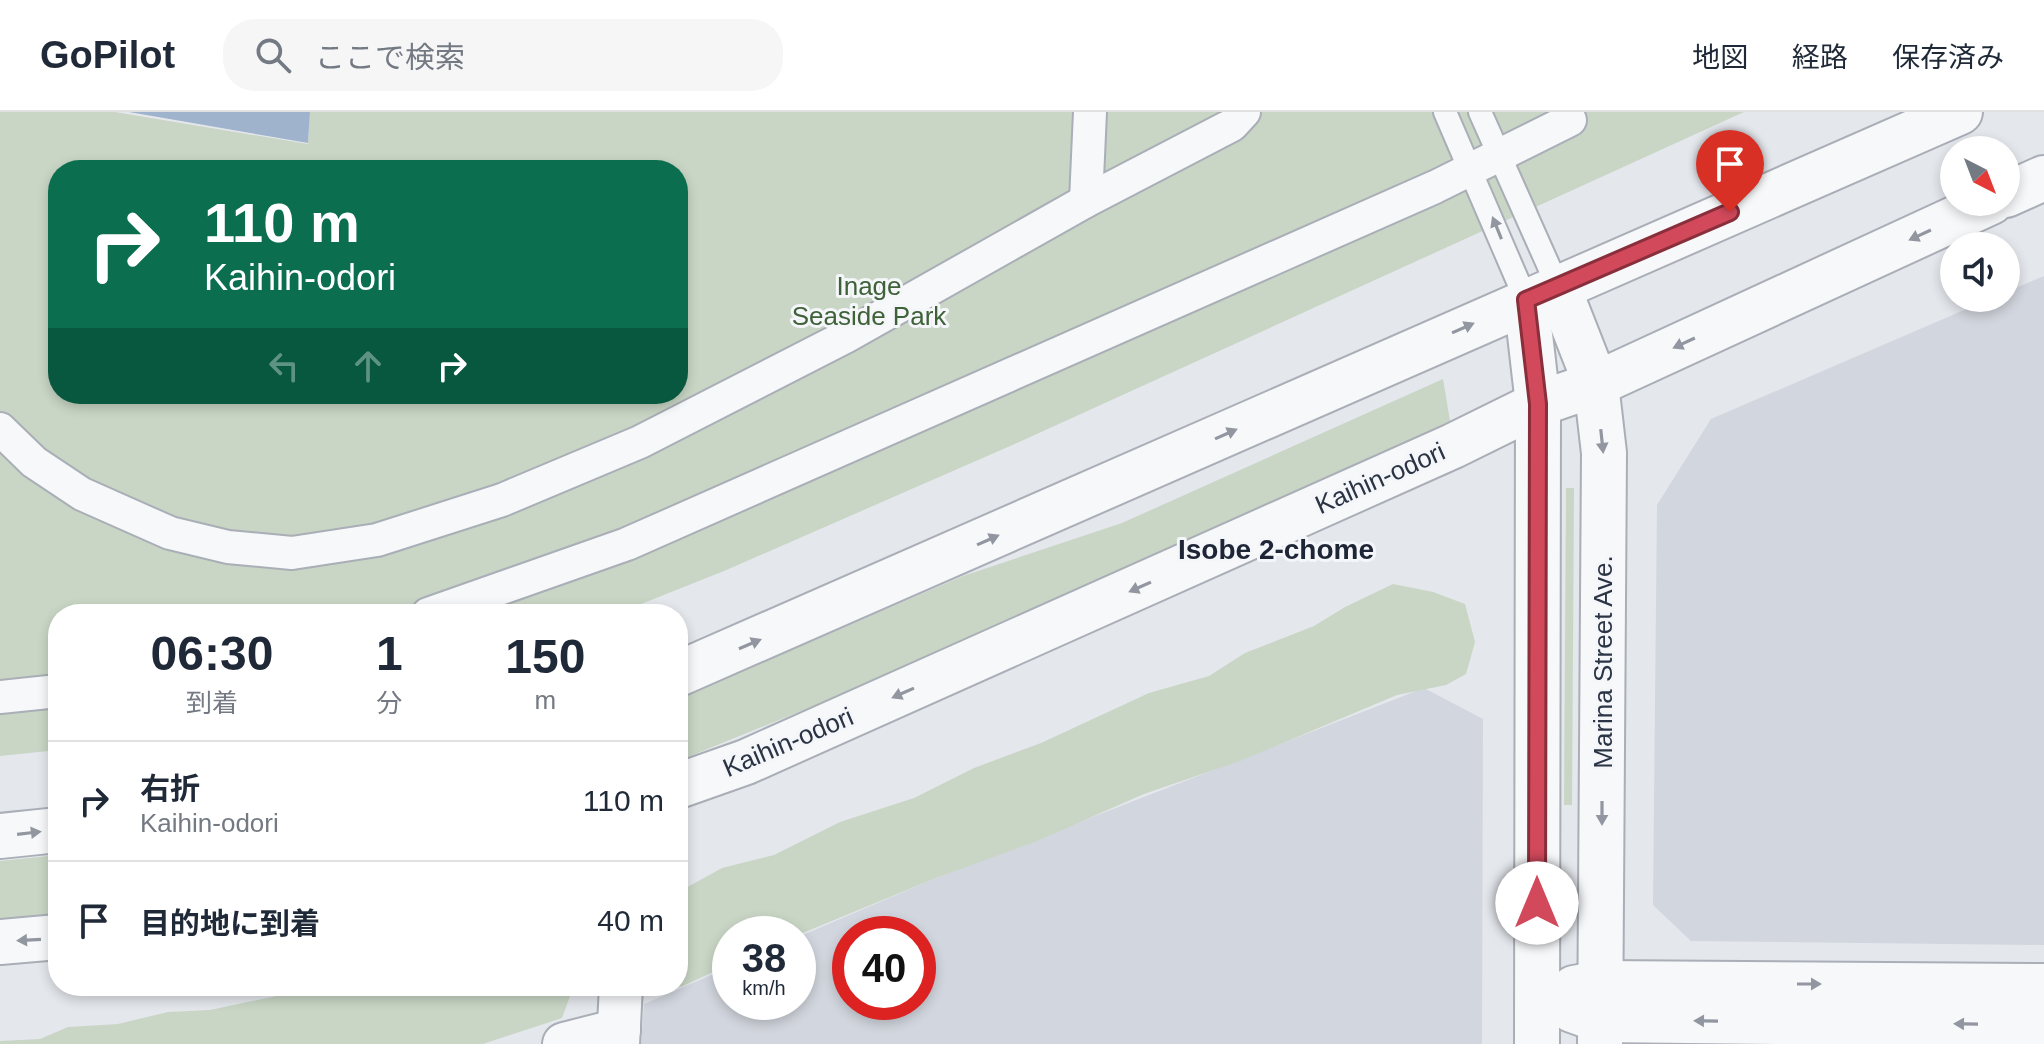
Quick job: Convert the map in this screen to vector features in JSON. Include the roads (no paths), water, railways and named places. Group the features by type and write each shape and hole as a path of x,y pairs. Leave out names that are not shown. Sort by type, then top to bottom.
{"street":[{"path":"1086,201 1090,112"},
{"path":"0,429 34,462 82,494 170,533 228,547 292,553 377,540 502,500 640,442 845,337 1086,201 1232,125 1244,112"},
{"path":"688,670 1960,112"},
{"path":"456,604 627,544 947,405 1485,163 1570,120"},
{"path":"2020,189 2044,178"},
{"name":"Kaihin-odori","path":"688,782 746,762 993,653 1538,404 1596,384 1961,216"},
{"path":"1537,1044 1538,404 1542,294"},
{"name":"Marina Street Ave.","path":"1542,294 1596,384 1604,453 1600,1016"},
{"path":"0,697 48,692"},
{"path":"0,836 48,831"},
{"path":"0,942 48,938"},
{"path":"1600,1016 2044,986"},
{"path":"564,1044 619,1037 621,996"},
{"path":"1537,997 1600,1016 2044,1025"}],"lane":[{"path":"1445,112 1485,163 1542,294"},
{"path":"1480,112 1485,163 1542,294"}],"water":[{"path":"129,112 310,112 308,143"}],"district":[{"name":"Isobe 2-chome","path":"1276,549"}],"park label":[{"name":"Inage Seaside Park","path":"869,301"}]}
